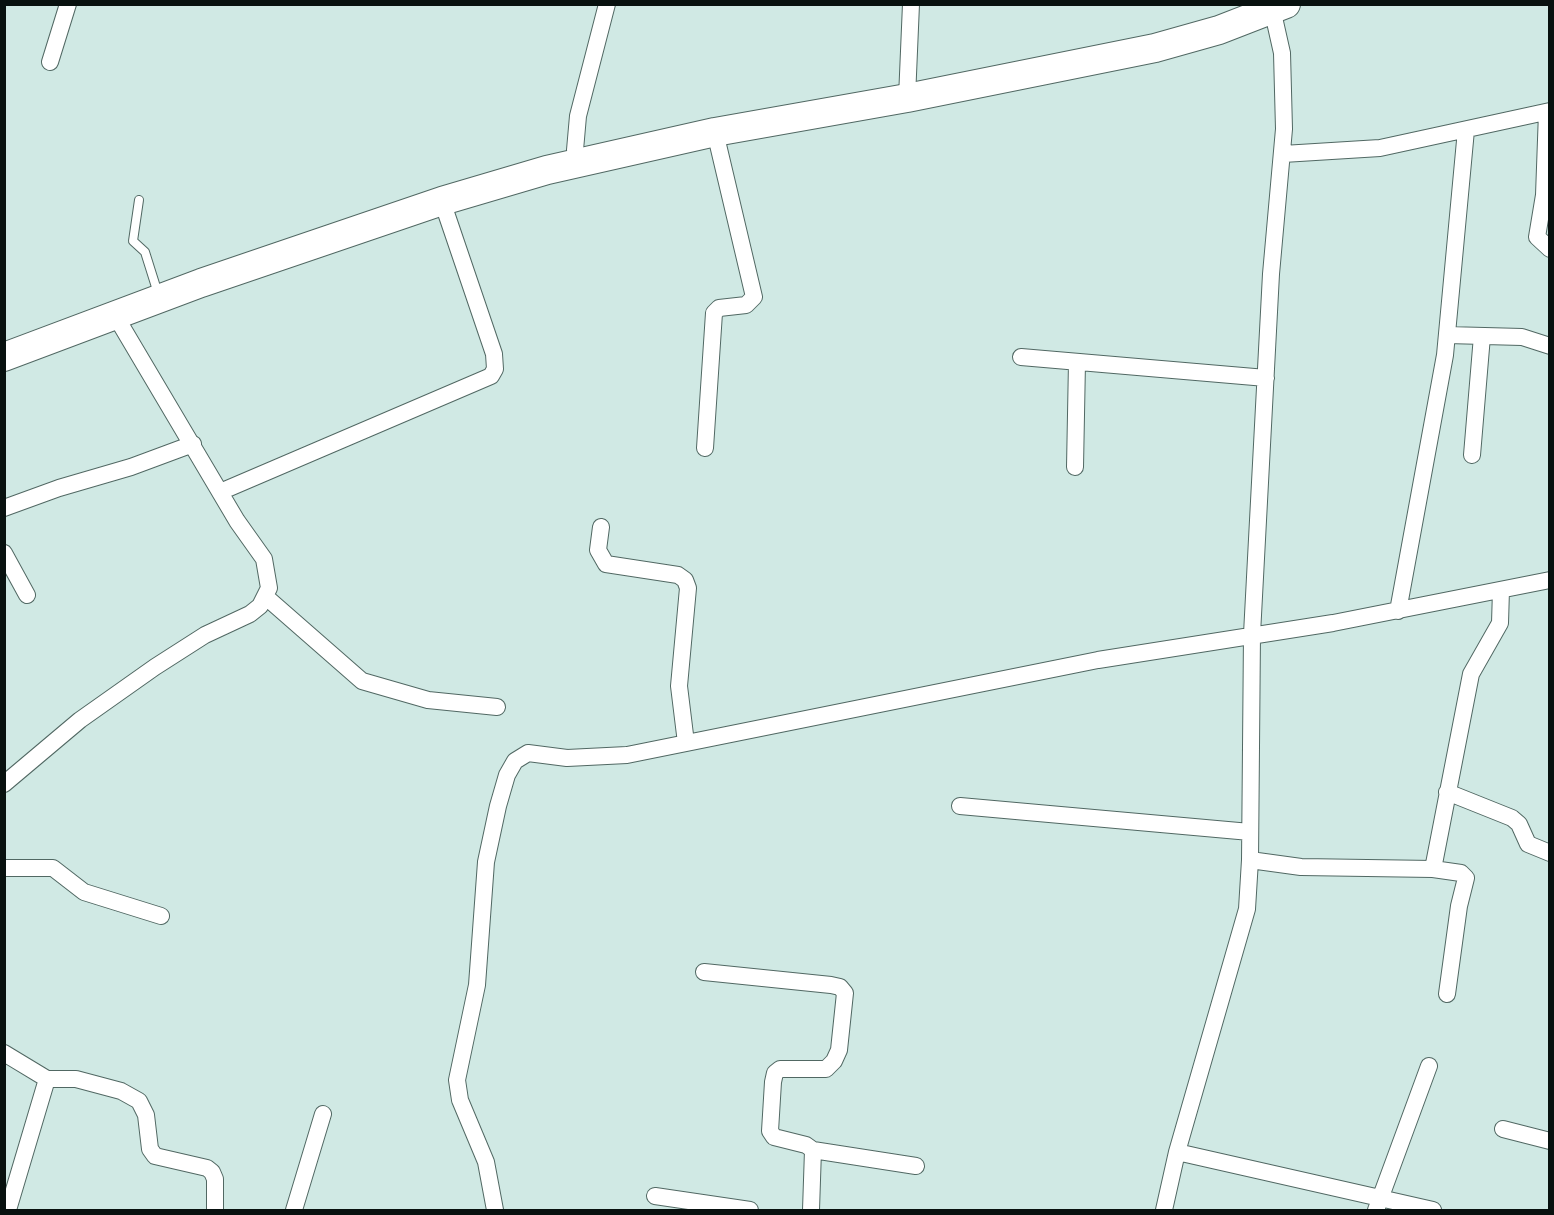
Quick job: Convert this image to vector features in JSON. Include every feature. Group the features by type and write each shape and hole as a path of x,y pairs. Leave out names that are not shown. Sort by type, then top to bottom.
{"highway":[{"path":"4,341 387,209 453,184 575,150 1155,48 1219,30 1270,6"},
{"path":"4,357 116,315 442,201 547,170 907,91"}],"street":[{"path":"50,63 68,4"},
{"path":"575,150 578,116 607,4"},
{"path":"907,91 911,4"},
{"path":"1164,1210 1177,1152 1247,909 1250,860 1252,634 1271,274 1283,154 1281,53 1270,6"},
{"path":"1283,154 1380,148 1548,112 1544,195 1537,237 1550,249"},
{"path":"1398,611 1439,391 1447,335 1466,130"},
{"path":"705,448 714,313 719,308 746,305 754,297 716,132"},
{"path":"220,492 491,376 495,369 494,354 442,201"},
{"path":"4,784 80,720 181,649 250,614 266,597 269,579 264,559 220,492 116,315"},
{"path":"1447,335 1522,337 1550,346"},
{"path":"1472,455 1482,336"},
{"path":"1021,357 1266,378"},
{"path":"1075,467 1077,362"},
{"path":"4,508 59,488 131,467 193,444"},
{"path":"601,527 598,550 606,564 678,575 685,580 688,588 679,686 686,743"},
{"path":"4,553 27,595"},
{"path":"495,1210 486,1162 460,1101 457,1080 477,984 486,862 507,775 515,761 528,753 567,758 627,755 1098,660 1398,611 1550,580"},
{"path":"1433,869 1471,674 1500,622 1502,590"},
{"path":"266,597 362,681 428,700 497,707"},
{"path":"1447,792 1512,818 1519,824 1528,843 1550,853"},
{"path":"960,806 1250,832"},
{"path":"1250,860 1301,867 1433,869 1461,873 1466,878 1459,906 1447,994"},
{"path":"4,868 53,868 84,892 161,916"},
{"path":"704,972 840,987 845,993 839,1050 834,1061 826,1069 780,1069 775,1073 770,1131 774,1137 806,1145 813,1150 916,1166"},
{"path":"4,1053 47,1079 76,1079 121,1091 139,1101 146,1114 150,1149 155,1156 212,1172 215,1179 215,1210"},
{"path":"1378,1205 1429,1066"},
{"path":"8,1210 47,1079"},
{"path":"294,1210 323,1114"},
{"path":"1503,1130 1550,1141"},
{"path":"811,1210 813,1150"},
{"path":"1177,1152 1315,1182 1378,1205 1433,1210"},
{"path":"655,1196 750,1210"}],"lane":[{"path":"139,200 133,241 145,252 156,287"}]}
